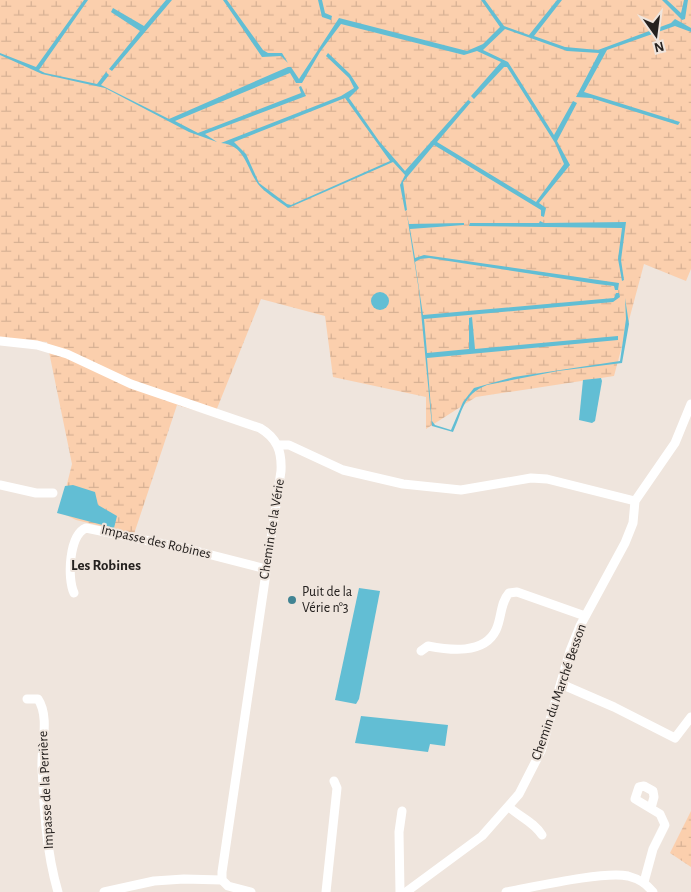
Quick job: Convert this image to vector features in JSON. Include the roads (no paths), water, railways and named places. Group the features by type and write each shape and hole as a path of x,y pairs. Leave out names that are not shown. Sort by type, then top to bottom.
{"street":[{"path":"0,341 36,345 67,354 139,387 260,428 269,433 278,446 289,445 343,470 402,484 461,490 531,478 547,478 635,501"},
{"name":"Chemin du Marché Besson","path":"406,892 411,886 461,853 482,836 520,794 541,751 570,651 585,616 625,543 633,523 635,501 676,443 691,404"},
{"name":"Chemin de la Vérie","path":"222,880 281,471 278,446"},
{"path":"0,485 36,493 53,493"},
{"name":"Impasse des Robines","path":"74,593 70,572 74,542 77,533 86,528 188,549 266,569"},
{"path":"421,651 428,646 459,651 492,637 504,599 509,593 518,592 585,616"},
{"path":"561,684 614,707 675,738 691,717"},
{"name":"Impasse de la Perrière","path":"27,699 38,700 44,708 42,764 45,818 50,865 58,892"},
{"path":"326,892 337,788 334,781"},
{"path":"509,807 520,817 536,826 542,835"},
{"path":"644,882 653,849 665,825 660,814 651,808"},
{"path":"400,892 399,832 402,811"},
{"path":"506,892 611,876 626,876 644,882 653,892"},
{"path":"106,892 158,880 222,880 228,886 240,891 251,892"}],"water":[{"path":"84,0 88,0 39,70 45,73 97,84 106,72 109,75 101,85 169,119 288,67 291,67 299,79 339,18 467,51 483,44 500,27 481,0 485,0 504,26 529,35 557,0 562,0 534,36 565,47 598,50 671,23 675,19 691,28 691,32 675,26 607,50 584,92 680,122 678,125 591,98 576,97 599,53 567,51 505,29 483,50 508,62 554,135 573,101 577,103 557,141 570,165 539,203 546,208 544,217 541,216 541,210 434,145 403,182 407,210 405,211 400,185 405,175 393,162 288,208 258,184 240,152 229,145 221,143 341,96 354,88 349,78 326,56 328,53 350,74 359,88 349,98 379,141 405,171 468,100 471,102 437,142 536,202 564,164 555,143 507,67 504,67 474,99 471,96 501,62 477,51 464,55 341,24 320,52 302,83 296,83 290,73 175,121 198,133 301,93 299,87 301,86 306,96 205,134 217,142 189,132 105,88 42,74 0,55 0,53 36,67","holes":["345,98 390,161 291,205 259,183 246,154 234,142"]},
{"path":"166,0 172,0 112,71 109,69 140,31 111,12 113,8 144,26"},
{"path":"223,0 227,0 263,50 268,53 282,53 288,63 281,56 262,57"},
{"path":"318,0 322,0 325,13 332,16 331,20 322,17"},
{"path":"662,0 667,0 681,13 684,0 688,0 685,19 682,20"},
{"path":"407,215 409,224 464,223 464,225 410,229 415,258 424,255 619,283 618,290 615,290 614,286 429,258 420,259 415,262 423,315 614,298 616,293 619,293 620,297 613,302 424,319 427,353 469,349 469,318 472,317 475,349 618,336 618,340 427,358 432,421 435,425 451,430 463,402 474,388 514,377 620,361 626,319 625,298 629,324 622,363 558,371 487,385 479,389 464,404 453,432 432,426 419,291"},
{"path":"540,221 544,223 626,222 621,260 624,280 622,281 618,259 622,228 469,226 470,223 539,223"},
{"path":"376,292 384,292 389,297 387,308 376,310 371,305 371,297"},
{"path":"601,378 595,421 592,423 579,420 583,380"},
{"path":"73,485 95,492 98,505 117,516 114,528 57,513 65,486"},
{"path":"359,588 380,591 359,699 356,704 335,700"},
{"path":"361,716 448,725 445,746 430,744 428,752 355,743"}],"place":[{"name":"Puit de la Vérie n°3","path":"292,600"}],"district":[{"name":"Les Robines","path":"106,565"}]}
